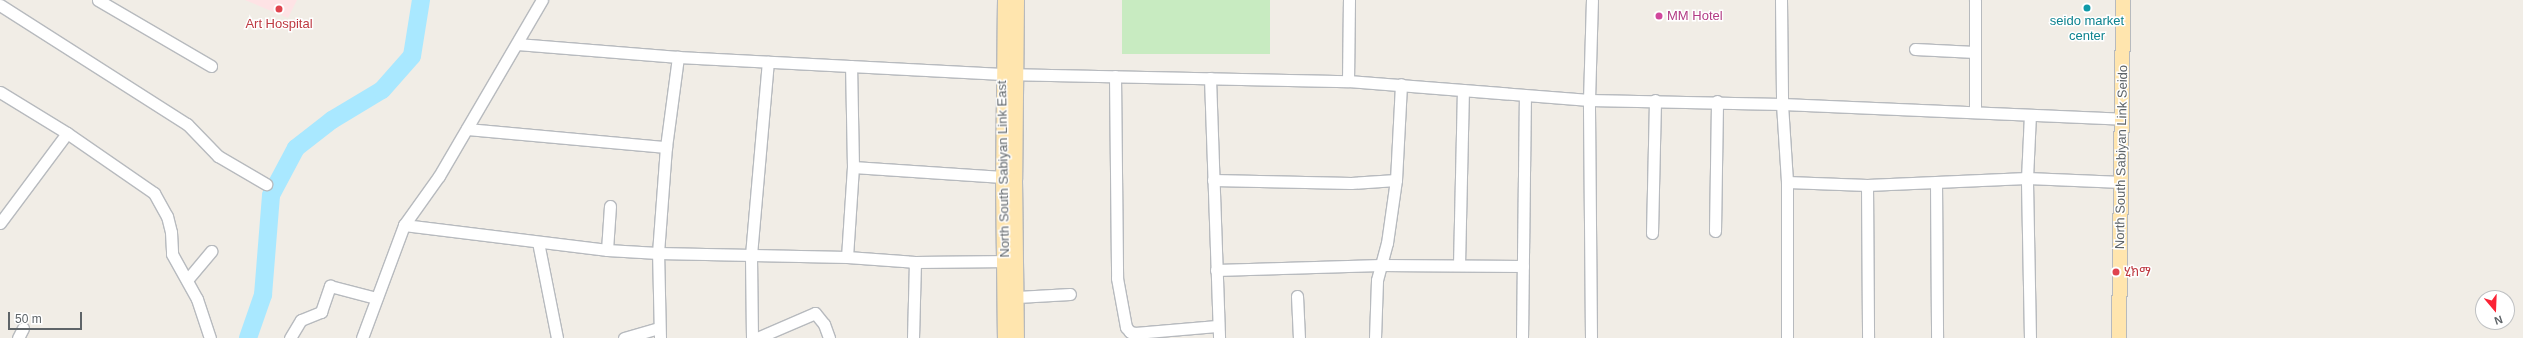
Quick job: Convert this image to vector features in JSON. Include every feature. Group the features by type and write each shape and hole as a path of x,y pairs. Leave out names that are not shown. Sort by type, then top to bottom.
{"main road":[{"name":"North South Sabiyan Link East","path":"1004,0 1009,74 1011,261 1005,338"},
{"name":"North South Sabiyan Link East","path":"1017,0 1009,74 1003,177 1011,261 1017,297 1017,338"},
{"name":"North South Sabiyan Link Seido","path":"2119,338 2123,119 2123,0"}],"street":[{"path":"98,0 211,66"},
{"path":"362,338 404,225 439,176 542,0"},
{"path":"1348,81 1349,0"},
{"path":"1591,338 1589,100 1592,0"},
{"path":"1781,0 1782,104 1787,182 1787,338"},
{"path":"1975,0 1975,112"},
{"path":"0,5 187,124 218,156 266,184"},
{"path":"517,44 678,57 1009,74 1348,81 1589,100 1655,100 1782,104 1842,108 1975,112 2123,119"},
{"path":"1915,50 1975,52"},
{"path":"624,338 660,333 658,253 666,147 678,57"},
{"path":"752,338 751,255 768,62"},
{"path":"847,256 853,167 851,66"},
{"path":"1115,76 1117,278 1123,318 1130,332 1172,334 1217,326"},
{"path":"1210,78 1217,326 1219,338"},
{"path":"1375,338 1375,304 1381,265 1391,223 1396,180 1401,84"},
{"path":"1459,265 1463,90"},
{"path":"0,92 67,133 154,193 167,216 172,232 172,254 204,314 210,338"},
{"path":"1522,338 1525,96"},
{"path":"1652,233 1655,100"},
{"path":"1715,231 1717,102"},
{"path":"2030,115 2027,178 2030,338"},
{"path":"467,129 666,147"},
{"path":"0,223 67,133"},
{"path":"853,167 1003,177"},
{"path":"1787,182 1867,185 2027,178 2122,182"},
{"path":"1213,180 1351,184 1396,180"},
{"path":"1936,182 1937,338"},
{"path":"1867,185 1868,338"},
{"path":"607,250 610,206"},
{"path":"404,225 607,250 658,253 847,256 915,262 1011,261"},
{"path":"538,242 557,338"},
{"path":"187,280 211,250"},
{"path":"912,338 915,262"},
{"path":"1216,270 1381,265 1523,266"},
{"path":"290,338 301,320 321,312 330,286 376,298"},
{"path":"1017,297 1070,294"},
{"path":"1297,296 1299,338"},
{"path":"757,338 815,313 824,324 829,338"}],"shaded area":[{"name":"Art Hospital","path":"245,0 297,0 288,18"}],"green space":[{"path":"1122,0 1270,0 1270,54 1122,54"}],"waterway":[{"path":"248,338 263,295 271,195 296,148 332,120 382,90 412,56 421,0"}],"place":[{"name":"seido market center","path":"2087,8"},
{"name":"Art Hospital","path":"279,9"},
{"name":"MM Hotel","path":"1659,16"},
{"name":"ሂክማ","path":"2116,272"}]}
